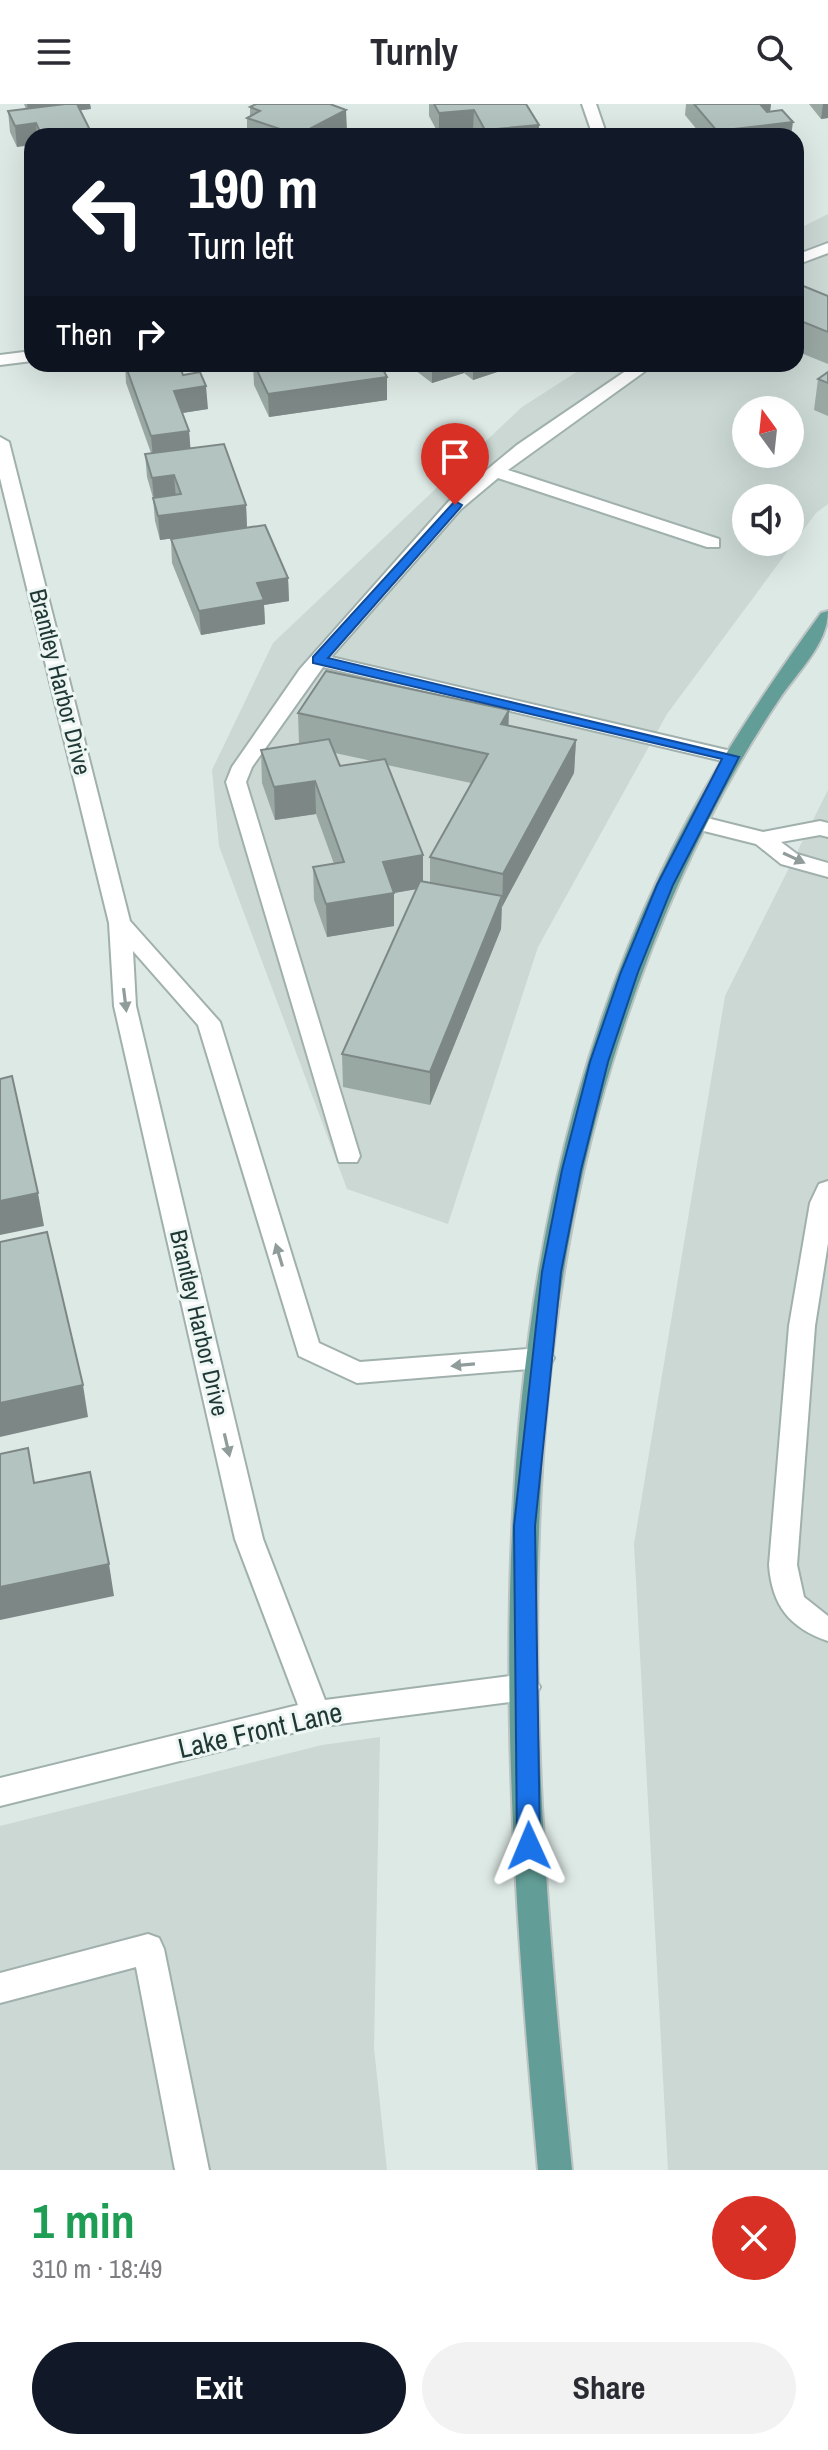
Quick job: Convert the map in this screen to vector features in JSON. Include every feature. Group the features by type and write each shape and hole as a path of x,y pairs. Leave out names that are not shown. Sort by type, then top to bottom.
{"main road":[{"path":"555,2170 530,1909 525,1526 541,1358 557,1243 599,1062 629,972 665,885 760,708 828,617"}],"street":[{"path":"589,104 597,128"},
{"path":"804,257 827,250"},
{"path":"0,360 24,357"},
{"path":"348,1156 236,782 242,767 318,660 455,505 636,372"},
{"name":"Brantley Harbor Drive","path":"0,442 120,923 125,1006 249,1539 316,1714"},
{"path":"496,472 713,543"},
{"path":"318,660 731,757"},
{"path":"699,823 763,839 789,859 828,870"},
{"path":"763,839 820,828 828,830"},
{"name":"Brantley Harbor Drive","path":"120,923 209,1022 308,1349 357,1373 541,1358"},
{"path":"826,1199 802,1326 783,1565 784,1588 794,1611 828,1629"},
{"name":"Lake Front Lane","path":"0,1792 316,1714 525,1687"},
{"path":"0,1988 148,1949 192,2170"}],"shaded area":[{"path":"828,214 828,504 816,513 804,529 804,484 732,484 732,556 784,556 667,714 538,947 448,1224 347,1189 219,846 212,770 273,643 522,407 577,372 804,372 804,226"},
{"path":"828,790 828,2170 668,2170 634,1544 725,996"},
{"path":"380,1737 374,2048 387,2170 0,2170 0,1826 322,1745"}],"building":[{"path":"77,104 89,128 38,128 36,123 15,126 8,111"},
{"path":"256,104 330,104 346,110 311,128 277,128 247,118 260,111 250,107"},
{"path":"434,104 526,104 539,125 484,128 474,110 439,113"},
{"path":"694,104 760,104 767,112 782,110 793,122 742,128 714,128"},
{"path":"804,286 828,296 828,332 804,322"},
{"path":"128,372 182,372 183,375 200,372 206,386 174,391 189,431 151,436"},
{"path":"258,372 384,372 387,377 268,394"},
{"path":"828,372 828,383 818,379"},
{"path":"224,444 246,505 158,516 153,498 181,494 174,475 152,478 145,454"},
{"path":"265,525 288,578 257,583 264,600 199,611 171,539"},
{"path":"326,671 509,710 501,724 576,740 503,874 430,857 488,754 298,713"},
{"path":"329,739 340,766 385,759 423,855 383,862 394,893 326,904 313,867 344,862 315,781 274,787 261,750"},
{"path":"420,881 502,896 430,1072 342,1054"},
{"path":"12,1076 38,1193 0,1201 0,1079"},
{"path":"47,1232 83,1385 0,1403 0,1242"},
{"path":"28,1448 34,1483 90,1472 109,1564 0,1587 0,1454"}],"route":[{"path":"455,505 318,660 731,757 665,885 629,972 599,1062 572,1170 552,1272 525,1526 529,1846"}]}
